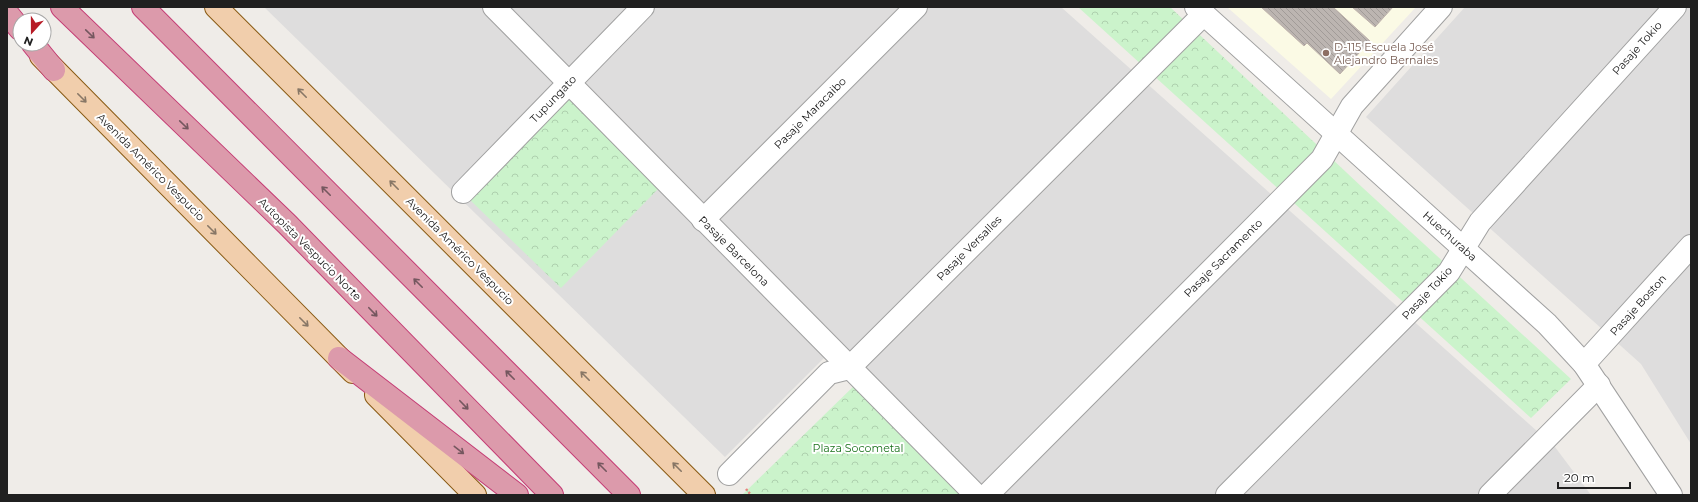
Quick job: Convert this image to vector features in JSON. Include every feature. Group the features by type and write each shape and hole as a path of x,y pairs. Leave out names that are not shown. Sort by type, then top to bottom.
{"highway":[{"name":"Autopista Vespucio Norte","path":"62,7 286,224 552,495"},
{"path":"143,7 629,495"},
{"path":"39,52 54,70"},
{"path":"339,358 517,495"}],"main road":[{"name":"Avenida Américo Vespucio","path":"216,7 704,495"},
{"name":"Avenida Américo Vespucio","path":"37,52 475,495"}],"street":[{"name":"Pasaje Barcelona","path":"494,7 976,495"},
{"name":"Tupungato","path":"463,192 643,7"},
{"name":"Pasaje Maracaibo","path":"703,220 916,7"},
{"name":"Pasaje Sacramento","path":"986,495 1322,159 1352,106 1441,7"},
{"name":"Pasaje Tokio","path":"1227,495 1449,272 1480,222 1675,7"},
{"name":"Huechuraba","path":"1200,11 1546,324 1584,364 1671,495"},
{"name":"Pasaje Versalles","path":"849,368 1200,11"},
{"name":"Pasaje Boston","path":"1584,364 1691,246"},
{"path":"730,474 829,373 849,368"},
{"path":"1490,495 1599,385"}],"shaded area":[{"path":"264,7 1061,7 1555,447 1591,495 992,495 839,343 725,457"},
{"name":"D-115 Escuela José Alejandro Bernales","path":"1227,7 1416,7 1331,99"},
{"path":"1465,7 1691,7 1691,444 1641,364 1366,117"}],"green space":[{"path":"1078,7 1170,7 1363,188 1571,379 1531,418"},
{"path":"568,94 662,185 561,288 468,198"},
{"name":"Plaza Socometal","path":"858,382 969,495 742,495"}],"building":[{"path":"1261,7 1333,7 1370,41 1340,74 1307,43 1304,46"},
{"path":"1352,7 1393,7 1375,27"}],"place":[{"name":"D-115 Escuela José Alejandro Bernales","path":"1326,53"}]}
